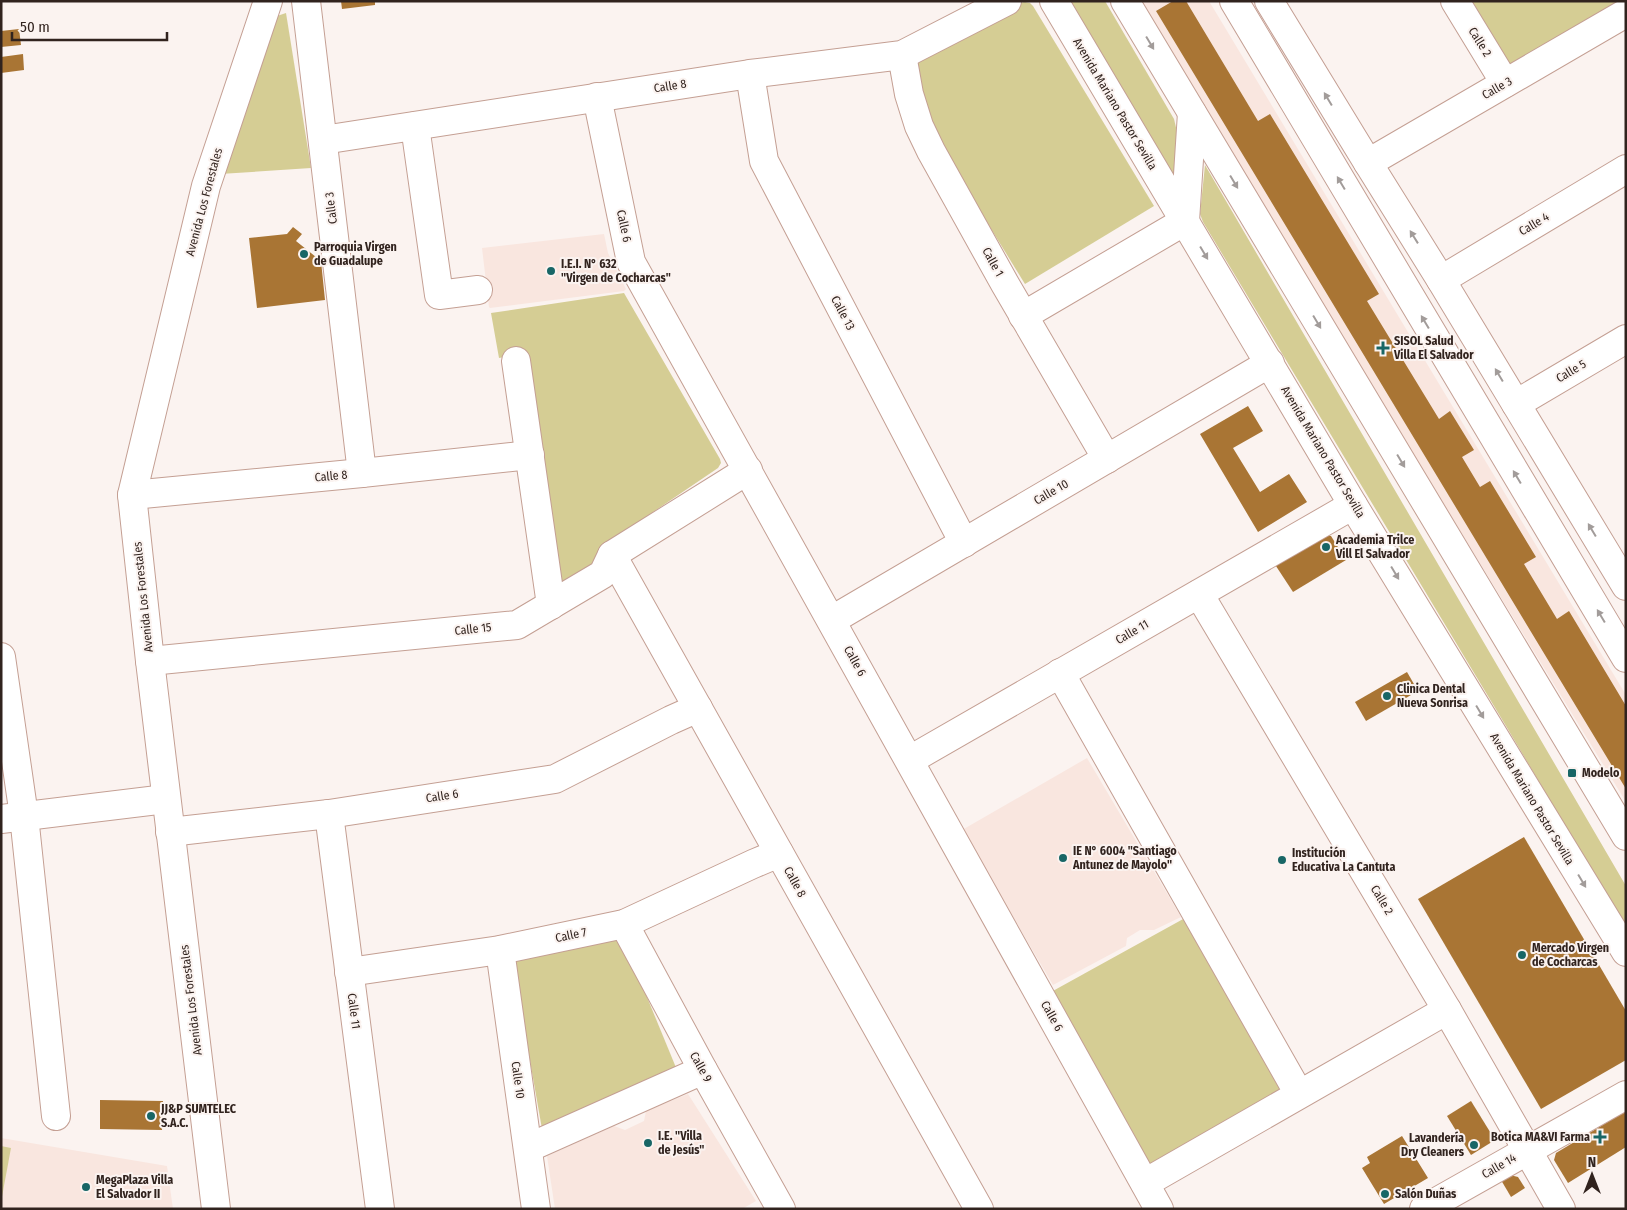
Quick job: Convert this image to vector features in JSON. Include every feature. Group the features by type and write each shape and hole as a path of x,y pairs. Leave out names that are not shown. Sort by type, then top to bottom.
{"street":[{"name":"Avenida Los Forestales","path":"216,1209 166,799 132,495 206,186 268,1"},
{"name":"Calle 3","path":"306,1 362,474"},
{"name":"Calle 8","path":"323,140 750,74 902,55 1007,1"},
{"name":"Avenida Mariano Pastor Sevilla","path":"1054,1 1353,505 1626,952"},
{"path":"1125,1 1626,836"},
{"path":"1234,1 1626,658"},
{"path":"1269,1 1516,404 1618,558 1626,586"},
{"name":"Calle 2","path":"1455,1 1505,83"},
{"name":"Calle 3","path":"1368,163 1626,13"},
{"name":"Calle 1","path":"902,55 909,94 919,126 936,160 1023,316 1107,459"},
{"name":"Calle 13","path":"750,74 764,161 964,543"},
{"name":"Calle 6","path":"597,98 632,262 1159,1209"},
{"path":"1023,316 1185,221 1192,113"},
{"path":"416,126 439,295 478,290"},
{"name":"Calle 4","path":"1441,280 1626,169"},
{"name":"Calle 5","path":"1516,404 1626,339"},
{"path":"516,361 551,605"},
{"name":"Calle 10","path":"832,620 1270,363"},
{"name":"Calle 8","path":"132,495 362,474 530,455"},
{"name":"Calle 15","path":"150,661 517,625 604,574 612,555 748,470"},
{"name":"Calle 11","path":"910,760 1353,505"},
{"name":"Calle 8","path":"612,555 979,1209"},
{"name":"Calle 2","path":"1199,594 1447,1010 1561,1209"},
{"path":"1,657 13,817 56,1116"},
{"path":"1060,674 1299,1094"},
{"name":"Calle 6","path":"170,832 329,814 555,779 698,708"},
{"path":"13,817 166,799"},
{"name":"Calle 11","path":"329,814 380,1209"},
{"name":"Calle 7","path":"349,972 500,950 624,924 779,853"},
{"name":"Calle 9","path":"624,924 781,1209"},
{"name":"Calle 10","path":"500,950 536,1209"},
{"path":"1145,1182 1447,1010"},
{"path":"528,1148 703,1070"},
{"name":"Calle 14","path":"1424,1209 1626,1095"}],"shaded area":[{"path":"1068,1 1105,1 1174,119 1178,136 1177,188"},
{"name":"SISOL Salud Villa El Salvador","path":"1136,1 1209,1 1626,695 1626,802"},
{"path":"1464,1 1626,1 1505,72"},
{"path":"1025,2 1033,6 1154,206 1025,284 938,143 913,69 916,55 1018,3"},
{"path":"286,13 311,168 220,174 274,17"},
{"path":"1205,165 1626,886 1626,929 1203,222 1200,214"},
{"name":"I.E.I. N° 632 \"Virgen de Cocharcas\"","path":"604,234 608,253 626,289 624,291 489,307 482,248"},
{"path":"624,293 721,463 718,468 606,544 596,571 561,587 525,353 499,358 491,313"},
{"name":"IE N° 6004 \"Santiago Antunez de Mayolo\"","path":"1087,758 1181,917 1154,930 1140,930 1127,938 1126,946 1053,985 962,830"},
{"path":"1185,918 1284,1092 1150,1165 1051,992"},
{"path":"621,934 677,1070 542,1129 513,964 518,955"},
{"name":"I.E. \"Villa de Jesús\"","path":"688,1094 756,1201 742,1209 555,1209 547,1156 614,1126 625,1130 644,1121 646,1111"},
{"name":"MegaPlaza Villa El Salvador II","path":"1,1138 167,1166 173,1209 1,1209"},
{"path":"1,1146 11,1148 1,1202"}],"building":[{"path":"341,1 375,1 375,5 342,9"},
{"name":"SISOL Salud Villa El Salvador","path":"1173,1 1186,1 1258,121 1270,114 1379,294 1367,301 1439,419 1450,411 1474,450 1462,457 1480,487 1490,481 1536,557 1524,564 1557,619 1569,611 1626,706 1626,789 1156,11"},
{"path":"19,29 21,45 1,47 1,31"},
{"path":"23,54 24,70 1,73 1,57"},
{"path":"293,227 302,234 296,241 321,261 325,300 257,308 249,238 287,234"},
{"path":"1248,406 1263,431 1233,448 1260,492 1289,474 1307,502 1258,532 1200,434"},
{"path":"1321,534 1331,536 1346,560 1293,592 1274,563"},
{"name":"Clinica Dental Nueva Sonrisa","path":"1407,672 1418,691 1366,721 1355,702"},
{"name":"Mercado Virgen de Cocharcas","path":"1524,837 1626,1011 1626,1060 1541,1109 1418,899"},
{"path":"100,1100 163,1101 162,1130 100,1129"},
{"path":"1471,1101 1495,1140 1471,1155 1447,1116"},
{"path":"1626,1111 1626,1147 1568,1183 1554,1160 1556,1153"},
{"path":"1402,1136 1428,1178 1384,1204 1362,1168 1370,1163 1367,1157"},
{"path":"1510,1175 1518,1177 1525,1188 1511,1197 1501,1180"}],"place":[{"name":"Parroquia Virgen de Guadalupe","path":"304,254"},
{"name":"I.E.I. N° 632 \"Virgen de Cocharcas\"","path":"551,271"},
{"name":"SISOL Salud Villa El Salvador","path":"1383,348"},
{"name":"Academia Trilce Vill El Salvador","path":"1326,547"},
{"name":"Clinica Dental Nueva Sonrisa","path":"1387,696"},
{"name":"Modelo","path":"1572,773"},
{"name":"IE N° 6004 \"Santiago Antunez de Mayolo\"","path":"1063,858"},
{"name":"Institución Educativa La Cantuta","path":"1282,860"},
{"name":"Mercado Virgen de Cocharcas","path":"1522,955"},
{"name":"JJ&P SUMTELEC S.A.C.","path":"151,1116"},
{"name":"Botica MA&VI Farma","path":"1600,1137"},
{"name":"I.E. \"Villa de Jesús\"","path":"648,1143"},
{"name":"Lavandería Dry Cleaners","path":"1474,1145"},
{"name":"MegaPlaza Villa El Salvador II","path":"86,1187"},
{"name":"Salón Duñas","path":"1385,1194"}]}
